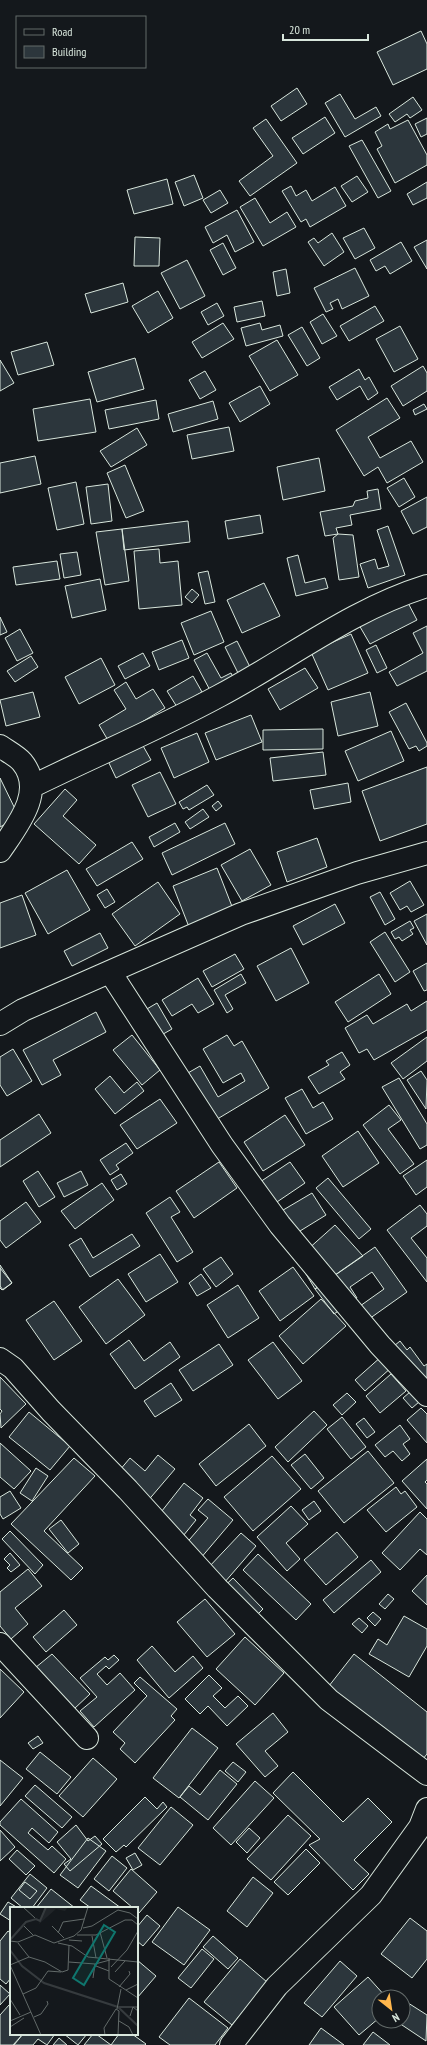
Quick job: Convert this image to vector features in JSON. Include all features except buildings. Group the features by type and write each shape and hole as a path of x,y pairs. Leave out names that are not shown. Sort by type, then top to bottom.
{"street":[{"path":"33,786 220,696 332,628 396,596 427,586"},
{"path":"0,746 22,761 30,774 33,786 23,816 0,851"},
{"path":"0,1024 23,1010 241,914 357,873 427,853"},
{"path":"110,972 222,1145 280,1225 380,1345 427,1395"},
{"path":"0,1359 12,1368 56,1417 128,1490 217,1588 329,1700 427,1774"},
{"path":"0,1644 87,1738"},
{"path":"231,2045 277,1986 371,1895 420,1827 427,1809"}]}
